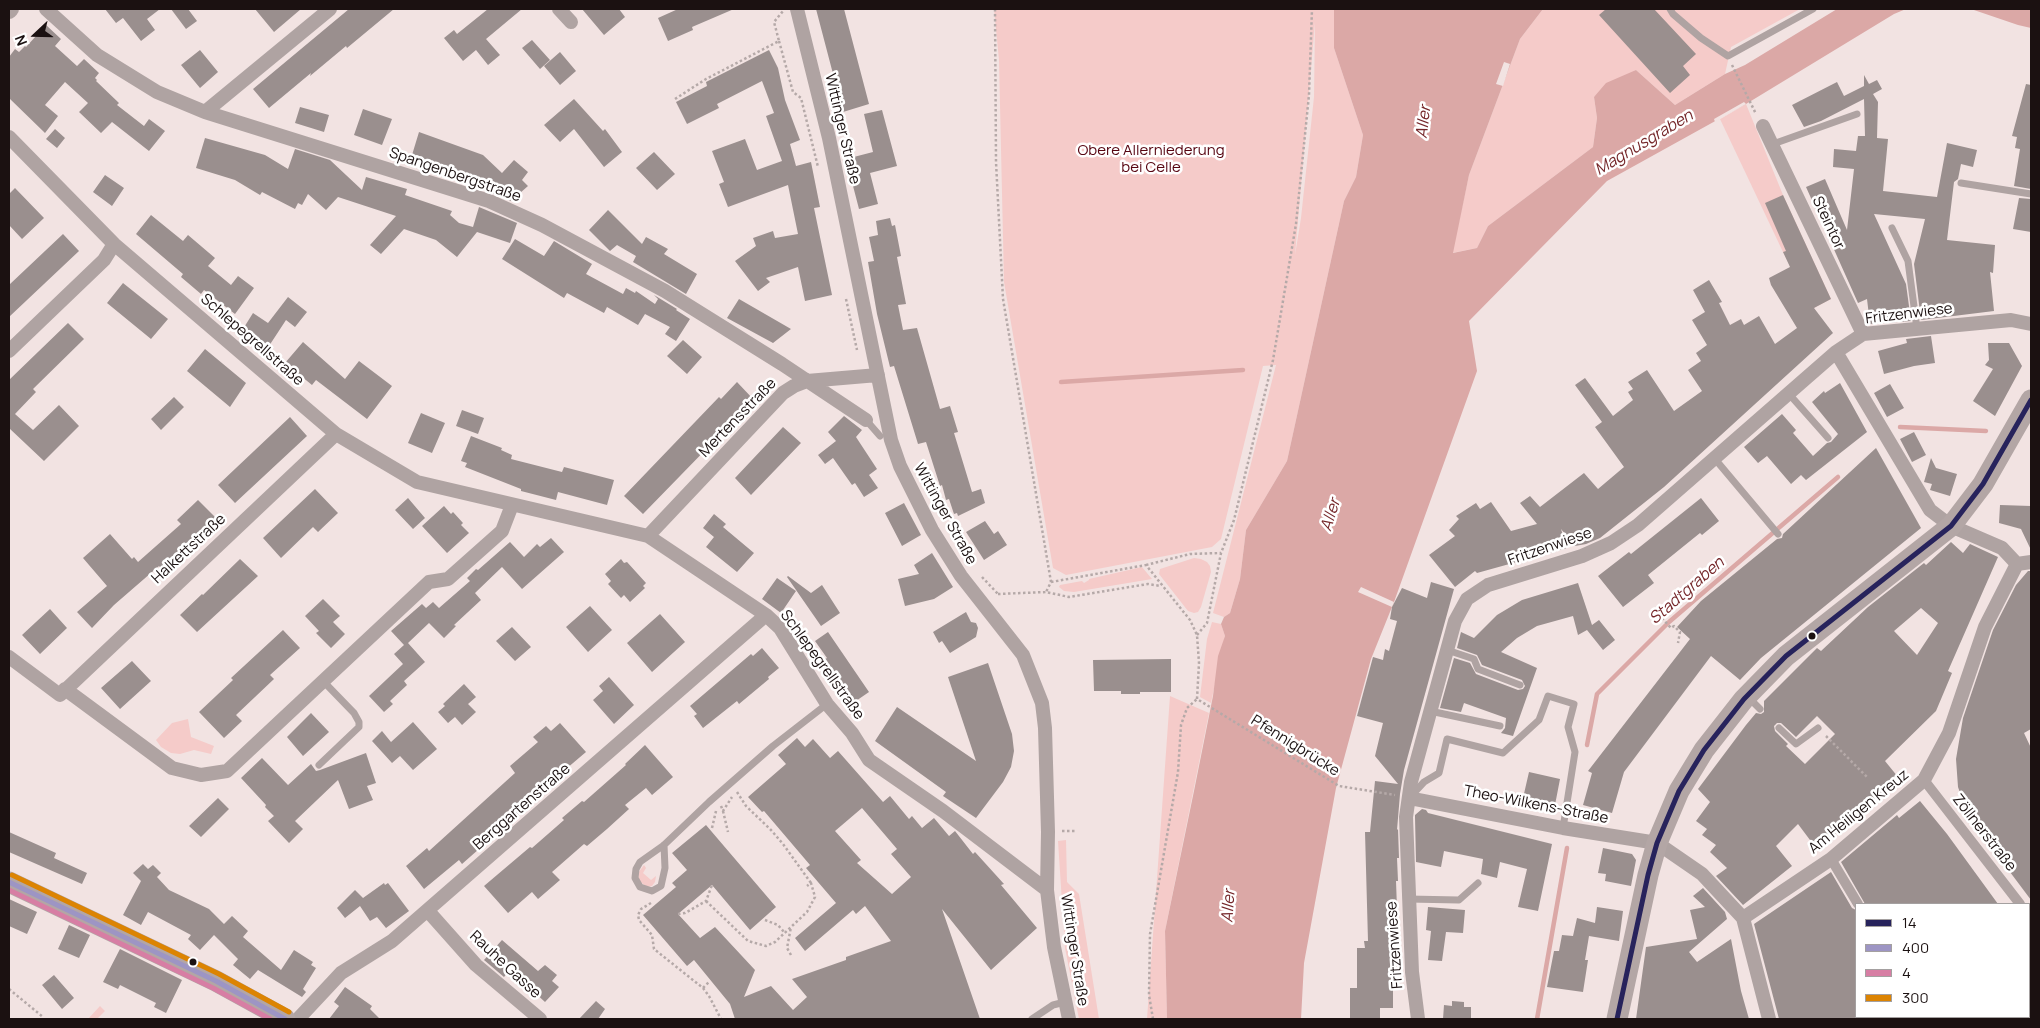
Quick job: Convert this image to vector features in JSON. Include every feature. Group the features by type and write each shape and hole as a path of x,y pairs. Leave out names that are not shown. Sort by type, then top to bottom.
{"main road":[{"path":"1617,1019 1643,894 1657,843 1693,767 1712,740 1753,703 1786,656 1951,526 1983,484 2031,400"},
{"path":"9,882 216,980 285,1019"}],"street":[{"name":"Spangenbergstraße","path":"46,9 97,54 157,92 205,112 403,173 498,205 542,225 664,291 866,420"},
{"path":"205,112 330,9"},
{"path":"559,9 571,22"},
{"name":"Wittinger Straße","path":"797,9 831,148 873,376 900,466 932,530 962,576 1023,655 1042,703 1045,728 1048,890 1054,947 1068,1019"},
{"name":"Steintor","path":"1763,126 1863,334"},
{"name":"Schlepegrellstraße","path":"9,137 114,244 336,434 417,482 648,536 766,615 780,628 828,704 852,732 869,760 957,821 1048,890"},
{"path":"9,351 104,260 114,244"},
{"name":"Fritzenwiese","path":"1418,1019 1412,972 1406,817 1411,782 1455,621 1468,599 1488,585 1582,556 1611,543 1638,525 1836,352 1863,334 2011,320 2031,324"},
{"path":"1836,352 1930,510 1951,526 2002,548 2017,564 2031,562"},
{"name":"Mertensstraße","path":"648,536 783,393 807,381 873,376"},
{"name":"Halkettstraße","path":"65,688 336,434"},
{"path":"9,657 60,694 65,688 172,768 201,775 228,771 429,582 448,580 502,530 512,505"},
{"name":"Am Heiligen Kreuz","path":"1744,918 1830,858 1924,780 1949,733 1985,627 2017,564"},
{"name":"Berggartenstraße","path":"298,1019 341,973 392,941 428,911 766,615"},
{"name":"Zöllnerstraße","path":"1924,780 2019,903"},
{"name":"Theo-Wilkens-Straße","path":"1409,798 1563,828 1657,843"},
{"path":"1657,843 1702,874 1744,918 1769,1019"},
{"path":"1830,858 1857,903"},
{"name":"Rauhe Gasse","path":"428,911 476,965 540,1019"}],"lane":[{"path":"1670,9 1673,14 1701,38 1728,56 1813,9"},
{"path":"1773,144 1857,114"},
{"path":"1961,183 2031,194"},
{"path":"1892,228 1908,261 1917,328"},
{"path":"1789,394 1828,438"},
{"path":"866,420 880,436"},
{"path":"1715,459 1778,534"},
{"path":"1447,650 1474,659 1478,669 1520,684"},
{"path":"319,765 360,727 354,713 323,681"},
{"path":"1409,798 1424,782 1439,772 1447,739 1503,753 1539,720 1548,696 1574,704 1568,727 1575,752 1563,828"},
{"path":"664,845 665,868 661,886 652,891 640,888 635,878 636,869 640,862 664,845 709,802 773,746 828,704"},
{"path":"1430,711 1500,726"},
{"path":"1780,728 1796,744 1818,728"},
{"path":"1408,899 1459,900 1478,883"},
{"path":"1032,1019 1052,1005 1064,1002"}],"path":[{"path":"786,9 774,22 793,92 801,98 819,168"},
{"path":"995,9 996,162 1003,299 1051,582 1046,592"},
{"path":"1197,635 1206,623 1221,553 1234,520 1273,360 1296,224 1309,95 1312,9"},
{"path":"675,99 706,79 779,41"},
{"path":"1733,66 1754,112"},
{"path":"844,292 855,347 873,376"},
{"path":"1051,582 1146,566 1190,554 1221,553"},
{"path":"1146,566 1190,620 1197,635 1199,663 1197,699 1186,708 1181,725 1178,772 1150,934 1149,996 1153,1019"},
{"path":"976,571 998,594 1046,592 1069,597 1148,584 1162,586"},
{"path":"1662,618 1671,628 1674,626 1680,632 1678,643"},
{"name":"Pfennigbrücke","path":"1197,699 1338,786 1409,798"},
{"path":"1818,728 1868,778"},
{"path":"706,901 748,941 766,946 775,942 807,912 816,897 811,884 783,844 746,806 736,791 723,811"},
{"path":"716,811 721,806 728,832"},
{"path":"807,886 811,884"},
{"path":"678,914 685,913 706,901 712,885"},
{"path":"657,898 641,909 638,915 639,920 654,934 654,949 703,988 721,1019"},
{"path":"765,920 778,925 784,932"},
{"path":"790,955 786,948 792,926"},
{"path":"703,988 710,981"},
{"path":"9,989 43,1017"}],"green space":[{"name":"Obere Allerniederung bei Celle","path":"994,9 1334,9 1334,48 1363,135 1356,177 1344,201 1287,461 1246,530 1240,579 1230,613 1224,617 1213,613 1276,365 1263,366 1221,539 1212,547 1066,575 1053,568 1004,282 999,60","holes":["1315,22 1314,97 1301,218 1295,255"]},
{"path":"1543,9 1800,9 1731,47 1725,74 1675,105 1636,70 1594,97 1597,118 1593,147 1488,226 1477,248 1452,253 1469,175 1520,39"},
{"path":"1746,104 1783,195 1831,299 1814,308 1783,252 1720,119"},
{"path":"1194,558 1207,562 1211,572 1201,607 1198,612 1194,613 1188,611 1159,574 1160,569"},
{"path":"1142,567 1152,579 1074,592 1064,591 1059,587 1060,585 1082,581 1084,583 1089,579"},
{"path":"1212,622 1221,624 1225,636 1211,703 1200,697 1207,639"},
{"path":"1170,696 1209,713 1165,931 1167,1019 1147,1019"},
{"path":"188,719 191,737 214,746 211,754 194,750 180,754 171,753 161,747 156,740 172,723"},
{"path":"1066,840 1067,882 1079,894 1099,1019 1079,1019 1065,948 1058,841"},
{"path":"644,865 646,868 643,873 651,880 656,876 652,886 647,887 639,881 638,873"},
{"path":"100,1006 105,1011 97,1019 88,1019"}],"water":[{"path":"1334,9 1543,9 1520,39 1469,175 1453,253 1477,248 1488,226 1593,147 1597,118 1594,97 1606,83 1636,70 1675,105 1837,9 1906,9 1894,14 1746,104 1607,181 1469,321 1477,371 1394,602 1371,659 1336,788 1304,963 1301,1019 1167,1019 1165,931 1213,696 1218,656 1225,636 1221,624 1224,617 1230,613 1240,579 1246,530 1287,461 1344,201 1356,177 1363,135 1334,48"},
{"path":"1971,9 2031,9 2031,28 2018,25"}],"pier":[{"path":"1504,62 1510,64 1503,86 1496,84"},
{"path":"1744,102 1746,104 1715,122 1714,119"},
{"path":"1361,587 1394,602 1392,607 1358,592"}],"building":[{"path":"105,9 160,9 147,19 155,30 141,41 123,18 116,23"},
{"path":"171,9 188,9 197,21 186,29"},
{"path":"255,9 301,9 274,32"},
{"path":"349,9 394,9 269,108 253,89"},
{"path":"488,9 522,9 486,39 500,55 488,65 476,50 463,61 444,38 454,30 457,34"},
{"path":"582,9 619,9 625,17 604,35"},
{"path":"678,9 734,9 692,27 693,30 668,41 658,18"},
{"path":"816,9 844,9 869,104 843,112"},
{"path":"1606,9 1654,9 1696,54 1683,66 1690,75 1670,93 1599,15"},
{"path":"46,25 61,39 55,46 77,66 84,59 99,73 95,78 96,81 119,103 117,105 144,126 149,119 165,131 149,151 112,122 101,133 79,112 88,103 65,82 45,105 58,116 45,133 9,98 9,57 15,49 19,52 26,47"},
{"path":"532,40 550,60 540,69 522,48"},
{"path":"200,50 218,72 200,88 181,65"},
{"path":"769,50 778,68 785,100 800,140 790,144 796,166 811,162 820,207 814,208 832,295 805,301 798,267 766,278 770,282 758,291 735,261 756,246 753,238 773,231 775,238 798,234 788,185 728,207 719,184 724,182 712,151 745,139 757,170 782,161 766,116 774,113 762,81 717,104 719,108 687,124 676,102 707,86 706,82"},
{"path":"560,52 576,71 560,85 544,66"},
{"path":"1864,75 1869,84 1877,80 1882,89 1873,94 1878,102 1877,138 1888,139 1883,191 1937,197 1947,143 1977,150 1973,167 1961,164 1958,179 1954,182 1947,240 1995,245 1993,273 1990,272 1994,311 1921,320 1914,264 1925,219 1874,214 1906,284 1911,321 1870,324 1867,299 1858,303 1806,187 1825,179 1847,230 1854,169 1833,167 1834,149 1856,151 1858,136 1865,136 1864,99 1821,121 1804,127 1792,105 1837,82 1844,96 1864,86"},
{"path":"2026,84 2031,85 2031,189 2014,186 2020,149 2015,148 2017,137 2012,136"},
{"path":"574,99 603,131 605,129 622,152 604,167 574,129 560,142 544,125"},
{"path":"300,107 329,115 324,132 295,123"},
{"path":"363,109 392,119 382,145 354,135"},
{"path":"882,110 897,166 870,173 878,204 859,209 846,159 873,152 864,114"},
{"path":"55,129 65,138 57,148 46,139"},
{"path":"419,132 483,155 502,173 514,160 528,172 522,180 528,186 511,201 484,190 485,188 482,185 486,181 412,155"},
{"path":"205,138 265,155 288,169 295,149 330,160 362,190 366,177 407,189 405,195 452,211 450,215 459,223 473,227 479,207 517,223 510,243 477,232 457,257 436,240 404,229 381,254 370,245 396,216 338,197 326,210 308,194 302,205 298,203 295,209 262,192 260,195 235,180 196,168"},
{"path":"654,152 675,174 657,190 636,168"},
{"path":"105,175 124,188 112,206 93,192"},
{"path":"15,188 44,218 22,239 9,225 9,194"},
{"path":"1783,195 1831,299 1814,308 1833,333 1664,487 1600,538 1575,546 1561,529 1567,548 1477,573 1475,571 1455,587 1429,555 1455,536 1449,530 1459,519 1456,516 1476,503 1480,509 1491,502 1511,531 1537,524 1520,503 1530,496 1540,507 1584,473 1598,489 1624,467 1595,427 1602,422 1575,385 1585,378 1613,416 1633,400 1628,392 1633,389 1628,382 1647,370 1674,411 1702,391 1688,370 1701,361 1696,353 1707,345 1692,320 1705,312 1693,290 1709,280 1722,302 1719,303 1730,325 1741,319 1744,325 1759,316 1775,344 1797,328 1771,285 1769,278 1790,267 1783,252 1786,251 1765,203"},
{"path":"2019,198 2031,199 2031,232 2013,229"},
{"path":"608,210 642,244 646,237 668,249 664,254 697,274 686,294 633,262 636,256 617,245 610,251 589,230"},
{"path":"151,215 183,241 188,235 215,258 208,266 231,285 238,276 254,288 235,314 204,290 201,294 181,277 183,274 136,234"},
{"path":"890,218 892,226 895,225 901,256 897,257 906,304 898,305 903,330 917,328 940,409 950,406 958,432 954,433 972,492 981,489 985,503 958,516 957,513 954,514 949,499 946,500 926,442 918,444 894,366 890,367 877,314 868,262 874,261 869,237 878,235 876,221"},
{"path":"63,234 79,251 9,317 9,285"},
{"path":"515,239 544,256 554,241 592,264 586,274 623,294 626,288 635,293 636,291 655,304 658,299 654,295 690,319 676,341 665,334 670,327 645,314 638,325 607,307 604,313 567,293 564,298 502,259"},
{"path":"123,283 168,319 151,339 107,303"},
{"path":"288,297 307,312 295,327 286,320 269,346 243,329 253,313 268,323"},
{"path":"739,299 791,329 773,343 727,318"},
{"path":"68,323 84,339 33,389 36,392 15,414 33,430 59,405 79,426 44,461 9,428 9,380"},
{"path":"1931,336 1935,363 1884,374 1878,351 1907,343 1906,339"},
{"path":"683,340 702,357 687,374 667,356"},
{"path":"303,342 345,379 359,361 392,386 367,419 316,380 312,385 285,363"},
{"path":"1988,343 2009,343 2022,366 1995,416 1973,401 1993,369 1985,365 1989,360"},
{"path":"205,349 246,383 230,407 187,371"},
{"path":"737,382 754,400 643,514 624,496 719,397 721,399"},
{"path":"1840,383 1867,432 1806,480 1801,475 1791,484 1767,456 1758,463 1744,447 1782,414 1796,430 1793,433 1813,456 1838,434 1812,402 1824,391 1825,393"},
{"path":"1890,384 1904,408 1887,417 1874,393"},
{"path":"174,397 184,407 161,430 151,419"},
{"path":"462,410 484,418 478,434 456,426"},
{"path":"421,413 445,423 432,453 408,443"},
{"path":"844,416 862,430 856,437 877,469 869,475 878,488 864,497 855,483 852,485 833,458 825,464 818,455 836,441 828,432"},
{"path":"290,417 307,436 235,503 218,485"},
{"path":"783,427 801,443 751,495 735,478"},
{"path":"1914,432 1926,455 1912,462 1900,439"},
{"path":"471,436 502,448 501,450 512,455 511,459 562,472 564,467 614,480 607,505 558,492 556,500 521,491 521,489 465,467 467,463 461,461"},
{"path":"1876,448 1921,528 1761,658 1740,680 1711,656 1624,772 1612,813 1583,805 1592,773 1588,771 1690,639 1677,627 1701,601 1777,539 1782,538 1783,534"},
{"path":"1931,458 1936,468 1957,474 1950,496 1930,490 1932,484 1924,482"},
{"path":"315,489 338,513 318,532 313,527 281,558 263,538"},
{"path":"408,498 425,518 413,529 395,510"},
{"path":"1701,498 1719,521 1702,535 1700,533 1648,575 1654,583 1623,607 1598,576 1629,552 1631,554"},
{"path":"198,500 217,519 163,570 159,566 114,605 92,628 77,612 107,586 83,558 110,534 132,559 134,557 138,562 181,524 177,520"},
{"path":"904,503 921,535 902,546 885,513"},
{"path":"2000,505 2031,506 2031,550 2021,529 1999,523"},
{"path":"444,506 451,514 453,512 463,523 461,525 469,533 447,553 422,526"},
{"path":"714,514 726,524 723,527 754,553 737,572 706,547 714,537 703,528"},
{"path":"985,521 994,534 998,531 1007,545 984,560 966,532"},
{"path":"551,538 564,552 522,589 502,567 475,593 481,600 454,625 456,626 444,638 429,623 408,643 425,662 404,681 407,685 390,701 393,704 384,712 369,696 403,664 394,654 404,645 391,631 422,604 426,608 433,602 439,608 470,581 467,578 476,569 478,570 510,542 524,557 537,544 540,547"},
{"path":"1951,542 1963,553 1970,544 1998,557 1948,671 1952,673 1936,711 1885,761 1898,777 1848,824 1816,848 1798,824 1776,846 1792,866 1743,905 1716,876 1727,868 1710,852 1716,845 1702,835 1707,829 1696,821 1710,802 1698,789 1756,713 1761,714 1764,712 1764,701 1817,648 1821,651 1868,607 1924,563 1926,565","holes":["1921,608 1938,623 1917,655 1894,631","1817,716 1835,734 1805,764 1786,746 1788,744 1775,731 1774,726 1777,723 1781,723 1796,737"]},
{"path":"932,553 953,587 934,599 905,606 898,579 919,574 914,565"},
{"path":"240,559 258,576 197,632 180,615"},
{"path":"621,559 624,563 627,562 646,583 643,586 645,588 630,602 624,595 621,598 608,584 611,581 605,574"},
{"path":"2028,571 2031,571 2031,729 2024,733 2031,748 2031,900 1968,816 1958,787 1956,759 1963,718 1993,630 2016,585"},
{"path":"788,576 811,593 822,585 840,613 821,626"},
{"path":"777,578 796,591 781,613 762,599"},
{"path":"1431,582 1454,589 1404,770 1400,794 1397,830 1398,881 1396,881 1398,936 1395,936 1393,1008 1380,1008 1380,1019 1350,1019 1350,988 1357,988 1357,948 1365,948 1364,941 1368,941 1365,832 1370,832 1375,781 1398,784 1375,756 1383,723 1357,716 1373,657 1383,660 1385,649 1389,651 1397,621 1390,619 1392,607 1402,588 1427,598"},
{"path":"1578,583 1592,625 1599,620 1615,640 1603,650 1587,630 1578,635 1573,616 1537,626 1517,638 1501,652 1537,668 1513,736 1501,733 1505,728 1506,718 1464,703 1461,712 1440,708 1454,658 1470,663 1476,674 1518,690 1523,689 1525,686 1522,680 1482,665 1477,655 1457,648 1461,632 1474,638 1497,615 1522,600"},
{"path":"323,599 340,616 333,622 345,634 331,648 316,633 319,631 305,616"},
{"path":"590,606 612,630 588,652 566,627"},
{"path":"50,609 67,628 40,654 22,635"},
{"path":"966,612 971,622 976,623 978,628 976,637 950,653 942,641 939,643 933,632"},
{"path":"660,614 685,642 652,672 627,643"},
{"path":"512,627 531,647 515,661 496,641"},
{"path":"283,630 300,648 270,675 274,679 236,715 242,721 224,738 199,712 233,680 231,678"},
{"path":"828,632 869,692 853,703 850,699 848,700 822,661 827,658 815,641"},
{"path":"762,648 779,668 739,704 737,701 703,728 694,716 697,714 690,706 751,654 753,656"},
{"path":"1171,659 1171,692 1121,694 1121,691 1094,691 1093,660"},
{"path":"132,661 151,681 120,709 101,688"},
{"path":"988,663 1012,734 1014,751 1011,767 1003,782 976,818 943,796 946,792 875,741 897,707 976,761 948,677"},
{"path":"609,677 634,705 614,724 593,700 603,691 599,686"},
{"path":"464,684 476,697 468,704 476,712 462,725 455,717 448,723 438,712 445,706 443,704"},
{"path":"311,713 329,732 303,756 287,737"},
{"path":"413,722 437,749 413,770 400,756 392,763 372,741 382,731 391,742"},
{"path":"560,723 586,752 462,864 459,860 424,889 406,866 427,848 429,851 515,773 510,766 538,742 533,737 546,726 551,731"},
{"path":"797,738 805,747 813,739 830,758 838,751 883,802 890,796 909,819 912,816 922,828 934,818 949,836 955,831 973,854 975,852 1004,884 1001,885 1037,928 991,970 942,909 980,1019 735,1019 730,1004 694,960 687,966 643,915 676,887 672,883 687,870 672,853 706,825 776,907 750,930 712,885 678,914 700,938 715,927 755,970 744,997 771,986 793,1010 807,997 792,979 846,960 846,957 891,941 865,906 856,914 853,910 805,951 795,938 836,903 806,868 810,865 764,811 762,812 748,797 786,764 778,755","holes":["862,808 897,849 891,854 911,877 892,894 857,863 861,860 835,831"]},
{"path":"645,745 673,777 652,795 646,788 625,805 629,809 587,846 584,844 552,872 560,880 538,899 532,892 508,913 484,886 564,820 562,818 582,801 584,802 626,765"},
{"path":"366,753 376,783 367,786 373,800 349,809 338,780 295,821 303,829 289,843 268,821 274,816 265,807 266,805 241,778 262,758 288,785 311,764 316,771"},
{"path":"1529,772 1560,779 1555,805 1523,798"},
{"path":"218,798 229,809 201,837 189,826"},
{"path":"1920,801 1947,834 1997,903 1864,903 1841,862 1897,815 1899,818"},
{"path":"1422,809 1428,813 1552,844 1538,911 1518,907 1527,869 1500,862 1497,878 1481,874 1483,859 1444,851 1441,867 1416,862 1415,815"},
{"path":"9,832 56,853 54,858 87,873 82,884 9,852"},
{"path":"1603,848 1632,854 1636,860 1631,886 1605,881 1606,874 1598,873"},
{"path":"143,864 148,869 153,865 161,873 157,877 169,890 209,909 224,924 232,916 248,931 243,937 281,970 294,950 313,962 311,965 316,968 303,989 306,992 302,997 258,970 250,979 233,965 238,959 214,935 200,950 188,939 191,935 148,912 141,925 123,915 141,881 133,873"},
{"path":"1831,872 1852,908 1855,910 1856,1019 1779,1019 1754,924"},
{"path":"384,883 385,885 388,883 409,911 386,928 377,917 370,921 360,906 345,918 337,908 355,890 363,898"},
{"path":"1703,888 1725,912 1727,919 1689,952 1697,962 1731,939 1741,991 1749,1019 1636,1019 1646,947 1697,939 1690,910 1705,907 1693,896"},
{"path":"9,899 37,912 27,934 9,926"},
{"path":"1428,907 1465,910 1463,933 1446,932 1442,961 1428,960 1431,931 1426,930"},
{"path":"1597,907 1623,911 1619,941 1589,936 1585,960 1588,960 1583,992 1547,987 1554,951 1559,951 1562,935 1573,936 1577,918 1595,923"},
{"path":"69,925 90,935 79,958 58,949"},
{"path":"502,940 538,971 545,965 557,975 552,981 559,987 545,1002 510,970 504,977 484,960"},
{"path":"120,949 182,980 166,1013 154,1007 156,1003 120,985 118,989 103,982"},
{"path":"54,975 74,998 62,1009 42,985"},
{"path":"345,987 372,1006 370,1009 380,1019 329,1019 339,1006 334,1002"},
{"path":"596,1001 605,1009 598,1019 579,1019"},
{"path":"1452,1001 1464,1002 1464,1007 1471,1007 1471,1019 1443,1019 1444,1005 1452,1006"}],"waterway":[{"path":"1061,382 1243,370"},
{"name":"Stadtgraben","path":"1900,427 1986,431"},
{"name":"Stadtgraben","path":"1587,745 1597,694 1669,622 1838,477"},
{"name":"Stadtgraben","path":"1537,1019 1567,848"}],"transit line":[{"name":"14","path":"1617,1019 1648,875 1657,843 1679,791 1704,750 1744,699 1786,656 1951,526 1983,484 2031,400"},
{"name":"300","path":"12,875 219,974 289,1012"},
{"name":"400","path":"9,882 216,981 285,1019"},
{"name":"4","path":"9,890 213,988 270,1019"}],"water label":[{"name":"Aller","path":"1424,122"},
{"name":"Magnusgraben","path":"1644,143"},
{"name":"Aller","path":"1331,515"},
{"name":"Aller","path":"1229,906"}]}
